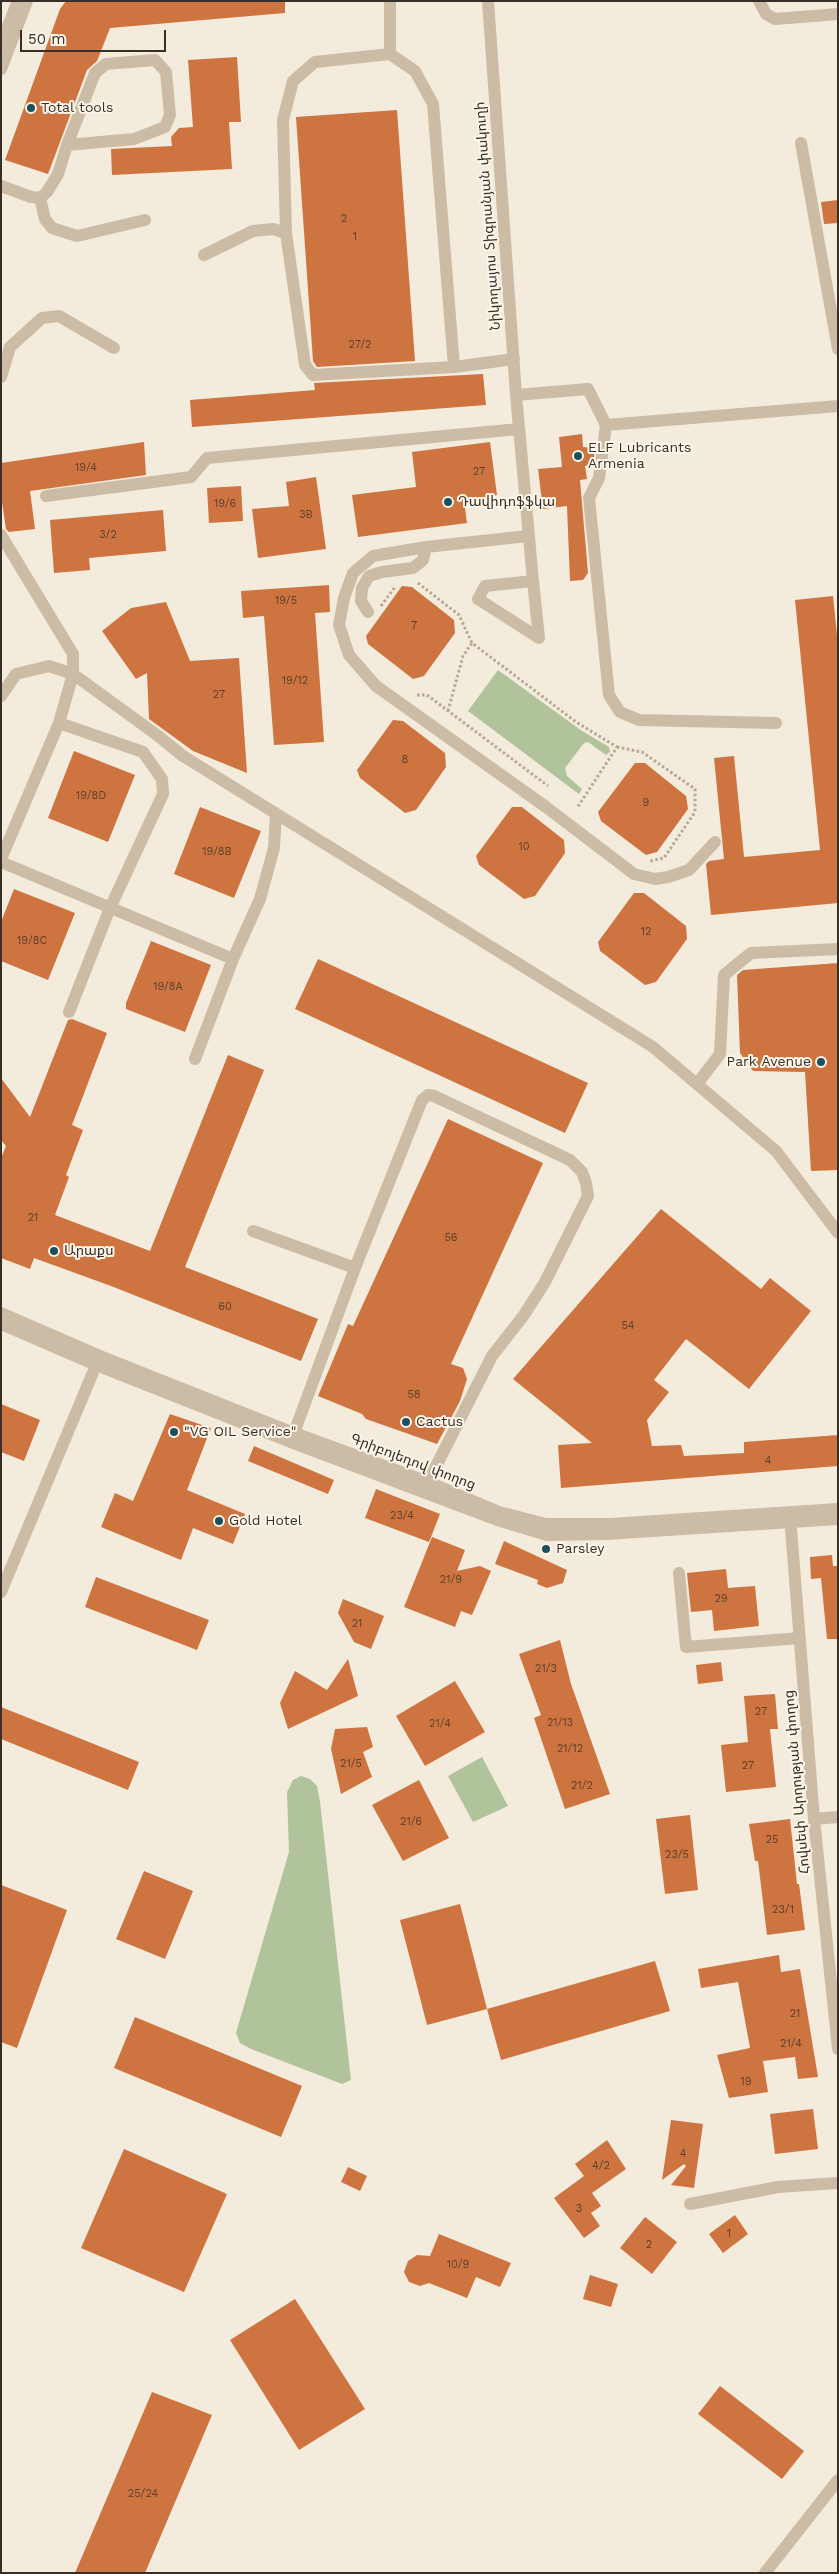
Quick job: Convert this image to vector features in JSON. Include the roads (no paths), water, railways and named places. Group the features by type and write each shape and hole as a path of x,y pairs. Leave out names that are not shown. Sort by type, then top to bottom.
{"street":[{"path":"1,43 18,1"},
{"path":"1,69 27,1"},
{"path":"390,1 390,54"},
{"name":"Նիկողայոս Տիգրանյան փակուղի","path":"488,1 516,395 528,536 540,638 478,599 485,586 533,581"},
{"path":"759,1 766,14 774,19 838,14"},
{"path":"454,368 433,104 415,71 390,54 315,62 294,81 283,120 286,233 305,365 313,375 454,368 514,359"},
{"path":"1,186 31,197 40,198 47,192 58,174 68,145 95,73 106,64 155,60 166,72 170,115 165,127 134,139 68,145"},
{"path":"801,143 838,349"},
{"path":"40,198 45,220 52,228 77,236 145,220"},
{"path":"204,255 253,231 273,229 286,233"},
{"path":"1,377 10,347 42,318 59,316 114,348"},
{"path":"516,395 588,389 606,425 599,478 589,498 609,695 620,712 639,720 776,723"},
{"path":"606,425 838,406"},
{"path":"46,496 191,477 207,458 519,429"},
{"path":"1,535 73,654 73,674 59,723 1,861 233,959"},
{"path":"528,536 426,547 373,556 353,573 344,598 339,625 349,655 376,686 546,807 634,874 655,878 668,877 689,870 715,842"},
{"path":"371,613 361,600 362,588 369,576 382,572 413,568 423,560 426,547"},
{"path":"1,696 16,674 49,666 73,674 157,734 183,756 653,1048 776,1151 838,1233"},
{"path":"59,723 143,752 162,779 163,794 110,908 69,1012"},
{"path":"143,752 157,734"},
{"path":"194,1059 233,959 260,898 274,848 276,814"},
{"path":"697,1084 720,1054 724,975 751,953 838,949"},
{"path":"294,1433 355,1268 422,1100 428,1095 570,1160 582,1172 588,1196 546,1282 524,1315 492,1356 428,1482"},
{"path":"253,1231 355,1268"},
{"name":"Գրիբոյեդով փողոց","path":"1,1313 98,1361 497,1520 547,1535 606,1534 790,1518 838,1509"},
{"name":"Գրիբոյեդով փողոց","path":"1,1324 428,1482 499,1512 546,1524 611,1524 790,1518 838,1519"},
{"path":"1,1592 98,1361"},
{"name":"Հովսեփ Արղության փողոց","path":"790,1518 814,1819 835,1993 838,2049"},
{"path":"679,1573 686,1647 800,1638"},
{"path":"814,1819 838,1817"},
{"path":"690,2204 778,2187 838,2183"},
{"path":"765,2573 838,2480"}],"place":[{"name":"Total tools","path":"31,108"},
{"name":"ELF Lubricants Armenia","path":"578,456"},
{"name":"Դավիդոֆֆկա","path":"448,502"},
{"name":"Park Avenue","path":"821,1062"},
{"name":"Արաքս","path":"54,1251"},
{"name":"Cactus","path":"406,1422"},
{"name":"\"VG OIL Service\"","path":"174,1432"},
{"name":"Gold Hotel","path":"219,1521"},
{"name":"Parsley","path":"546,1549"}]}
